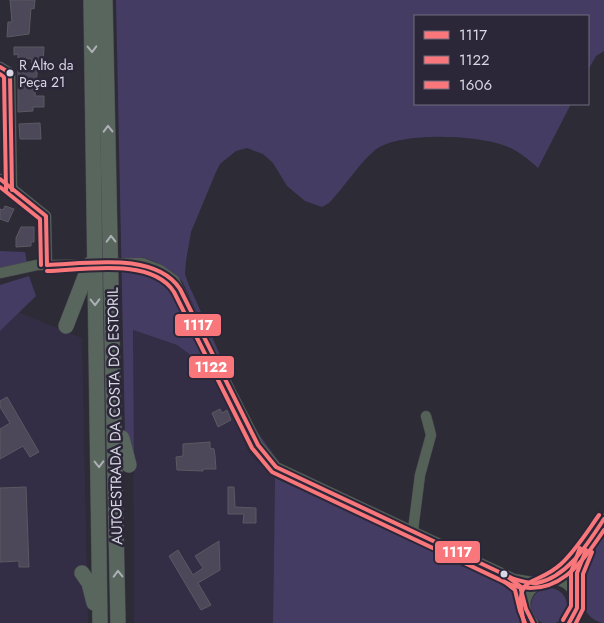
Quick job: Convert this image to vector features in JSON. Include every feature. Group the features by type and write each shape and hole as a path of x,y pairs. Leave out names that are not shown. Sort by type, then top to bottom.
{"highway":[{"name":"AUTOESTRADA DA COSTA DO ESTORIL","path":"91,0 99,623"},
{"name":"AUTOESTRADA DA COSTA DO ESTORIL","path":"105,0 118,623"},
{"path":"66,326 94,253"},
{"path":"114,392 123,445 129,465"},
{"path":"82,573 91,588 99,623"}],"street":[{"path":"0,67 10,74 12,190"},
{"path":"0,179 46,216 47,265"},
{"path":"0,273 37,265 142,263 160,270 174,280 258,445 276,467 514,579 520,583 526,598 526,610 531,622"},
{"path":"413,530 418,507 420,476 431,435 426,416"},
{"path":"514,579 538,583 550,579 563,571 604,519"},
{"path":"582,623 576,613 577,572 593,535"},
{"path":"550,579 565,583 575,595"},
{"path":"526,598 538,583"},
{"path":"569,623 576,613"}],"shaded area":[{"path":"116,0 604,0 604,51 596,56 589,68 589,15 414,15 414,105 570,105 538,168 513,149 490,142 458,137 404,139 378,148 329,203 322,207 305,201 287,186 273,163 263,154 247,148 236,151 220,164 191,232 185,274 246,413 182,281 156,262 142,257 142,268 159,274 173,285 179,293 215,373 177,345 133,330 134,463 125,437"},
{"path":"0,251 25,252 27,263 0,269"},
{"path":"29,276 36,296 0,331 0,285"},
{"path":"18,312 82,338 88,623 0,623 0,331"},
{"path":"133,330 177,345 215,373 249,453 275,478 273,623 134,623"},
{"path":"253,426 282,466 269,456"},
{"path":"275,478 316,497 320,493 394,527 516,588 519,596 522,623 273,623"},
{"path":"604,535 604,623 587,613 580,600 579,590 580,580 587,562"},
{"path":"549,588 556,589 562,593 566,599 566,613 562,619 556,623 549,624 542,623 536,619 532,613 531,606 532,599 536,593 542,589"}],"building":[{"path":"10,0 35,0 34,9 31,8 29,34 7,37 8,22 12,22"},
{"path":"14,47 44,47 43,63 38,63 35,96 44,96 44,107 33,107 33,111 18,112 18,70 31,71 32,59 18,58 18,54 14,55"},
{"path":"40,123 41,139 20,139 19,124"},
{"path":"5,206 14,209 8,222 0,219 0,209 3,210"},
{"path":"21,227 34,227 34,242 31,242 31,246 16,247 16,238"},
{"path":"7,397 39,452 30,457 23,446 0,459 0,429 10,423 0,407 0,401"},
{"path":"220,409 222,413 227,410 231,420 218,427 212,413"},
{"path":"210,442 210,448 214,449 216,469 203,469 203,471 177,470 176,457 183,456 183,444"},
{"path":"26,487 29,567 19,567 19,561 0,562 0,488"},
{"path":"228,487 234,487 235,507 256,508 256,523 243,523 244,514 228,514"},
{"path":"219,541 220,570 198,583 211,605 201,610 169,556 178,550 193,575 203,568 195,556"}],"transit line":[{"name":"1117","path":"0,67 10,73 12,190"},
{"name":"1122","path":"0,74 4,77 6,190"},
{"name":"1117","path":"0,179 46,216 47,265"},
{"name":"1122","path":"0,187 40,219 41,265"},
{"name":"1117","path":"47,265 119,262 137,264 154,269 169,277 180,289 258,445 276,467 514,579 528,583 537,583 548,580 558,574 576,558 604,519"},
{"name":"1122","path":"47,271 116,268 150,274 164,281 174,292 252,448 272,472 511,585 527,588 542,587 555,583 577,566 604,530"},
{"name":"1606","path":"524,623 521,607 521,596 524,588 528,583 561,564 599,515"},
{"name":"1606","path":"563,620 571,606 571,572 580,548"},
{"name":"1117","path":"569,623 577,608 577,573 586,550"},
{"name":"1122","path":"576,623 583,609 583,574 592,552"},
{"name":"1117","path":"504,574 520,586 526,609 533,623"},
{"name":"1122","path":"501,579 515,590 525,623"}],"place":[{"name":"R Alto da Peça 21","path":"10,73"}]}
